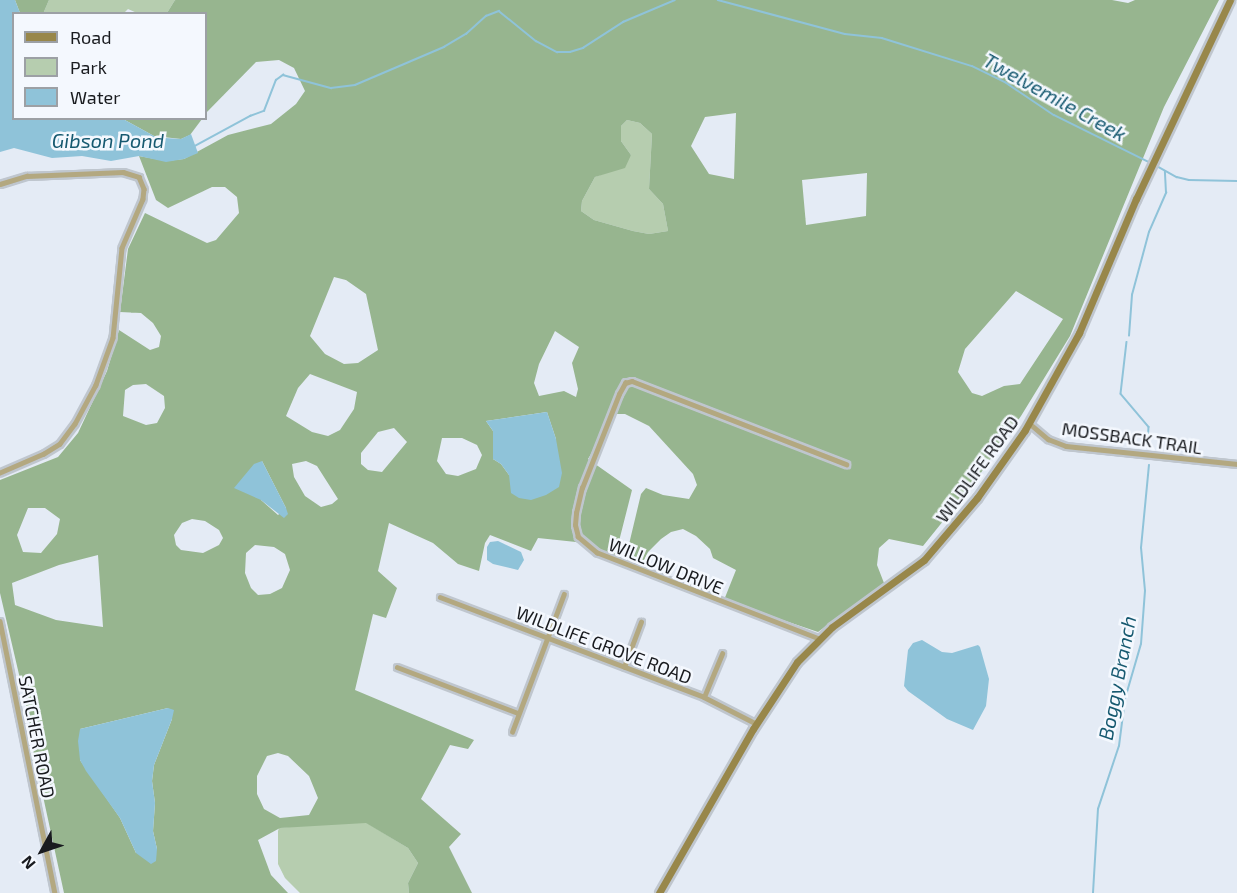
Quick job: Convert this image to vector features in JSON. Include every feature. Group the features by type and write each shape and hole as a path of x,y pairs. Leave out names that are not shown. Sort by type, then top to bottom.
{"street":[{"name":"WILDLIFE ROAD","path":"659,893 784,678 819,639 847,615 924,560 977,498 1029,423 1079,333 1157,155 1230,0"},
{"path":"0,183 27,176 123,172 139,177 144,189 140,206 122,248 113,338 96,386 75,424 60,444 44,454 0,473"},
{"name":"WILLOW DRIVE","path":"819,639 597,553 578,537 575,525 576,513 584,481 619,394 625,383 632,381 846,464"},
{"name":"MOSSBACK TRAIL","path":"1029,423 1048,439 1066,446 1237,464"},
{"path":"512,732 549,639 564,594"},
{"name":"WILDLIFE GROVE ROAD","path":"440,597 704,697 757,724"},
{"name":"SATCHER ROAD","path":"0,621 55,893"},
{"path":"624,667 641,622"},
{"path":"704,697 722,654"},
{"path":"397,667 518,713"}],"green space":[{"path":"15,0 49,0 44,12 20,12"},
{"path":"49,0 175,0 168,12 135,12 128,9 125,12 44,12"},
{"path":"175,0 1112,0 1128,3 1135,0 1219,0 1164,107 1070,336 1021,416 973,484 923,546 889,539 879,548 877,565 884,583 818,632 724,600 736,570 713,558 710,549 696,536 683,529 671,532 661,539 648,552 640,568 625,561 641,494 646,488 663,495 689,499 697,485 693,474 649,426 625,414 615,414 588,459 632,490 615,557 576,542 538,538 531,551 490,535 485,543 479,571 458,564 433,543 389,523 378,571 397,588 386,618 373,614 355,690 474,740 468,749 450,745 421,799 461,834 449,847 472,893 409,893 408,883 418,863 408,848 366,823 280,828 258,840 271,875 288,893 64,893 33,750 28,713 0,593 0,480 58,457 78,433 107,371 119,330 150,350 159,347 161,336 153,323 141,313 120,312 128,249 145,213 207,243 216,240 239,213 237,197 225,187 212,187 168,208 156,200 139,156 166,161 184,159 228,135 271,124 296,104 305,91 294,68 279,60 256,62 207,112 207,12 168,12","holes":["736,113 734,179 709,174 691,146 705,117","627,120 640,123 652,134 649,189 663,204 668,231 649,234 633,231 594,220 581,211 582,201 595,177 625,168 631,155 621,141 621,126","867,173 866,216 806,225 802,180","334,277 346,280 366,294 378,350 358,363 344,364 325,354 310,336","1016,291 1063,319 1020,384 1004,386 982,396 972,393 958,372 965,349","555,331 579,347 572,363 578,389 576,397 564,391 539,396 534,383 539,364","310,374 357,392 354,409 340,430 328,436 312,432 286,416 298,388","146,384 164,396 165,408 157,423 146,425 123,416 125,390 133,385","547,412 556,439 509,475 501,464 493,459 493,431 486,421","394,428 407,442 382,472 368,470 361,464 361,453 378,432","442,438 462,438 477,445 482,455 476,469 458,476 446,474 437,461","262,461 286,508 278,515 261,500","306,461 317,466 338,499 332,504 321,507 305,496 294,477 292,464","28,508 45,508 60,519 57,534 41,553 23,552 17,535","192,519 205,521 219,530 223,538 219,545 203,553 181,550 176,545 174,535 182,523","255,545 274,547 285,554 290,570 282,588 270,594 258,595 251,588 245,573 246,553","98,555 103,627 56,620 15,605 12,583 59,565","168,708 172,719 154,765 152,781 155,803 153,831 157,849 136,853 120,818 80,760 80,729","278,753 288,756 309,776 318,798 309,815 280,818 264,809 257,794 257,776 267,756"]},
{"path":"125,120 201,120 190,135 181,139 154,136"},
{"path":"627,120 640,123 652,134 649,189 663,204 668,231 649,234 633,231 594,220 581,211 582,201 595,177 613,170 631,155 621,141 621,126"},
{"path":"329,823 367,823 408,848 418,863 408,883 409,893 300,893 285,878 278,864 279,828"}],"water":[{"name":"Gibson Pond","path":"0,0 15,0 20,12 12,12 12,120 125,120 154,136 181,139 191,134 198,153 184,159 166,162 139,156 111,161 82,156 52,158 14,148 0,152"},
{"path":"547,412 556,439 562,473 559,487 531,500 519,498 511,493 509,475 501,464 493,459 493,431 486,421"},
{"path":"262,461 286,508 288,514 284,518 261,500 234,488 254,464"},
{"path":"498,541 521,552 524,560 518,570 493,564 487,560 487,547 490,542"},
{"path":"922,640 942,652 952,653 978,645 980,647 989,679 986,706 973,730 947,719 904,686 908,650 913,643"},
{"path":"168,708 174,710 154,765 152,781 155,803 153,831 157,849 156,861 151,864 136,853 120,818 86,771 80,760 78,741 80,729"}],"waterway":[{"name":"Twelvemile Creek","path":"195,146 250,116 264,111 276,80 283,75 331,88 355,85 444,47 466,34 486,16 499,11 536,41 557,52 570,52 583,48 623,22 675,0"},
{"name":"Twelvemile Creek","path":"718,0 845,34 882,38 972,66 1005,82 1054,115 1151,163"},
{"name":"Twelvemile Creek","path":"1155,165 1177,177 1189,180 1237,181"},
{"name":"Boggy Branch","path":"1129,336 1132,295 1149,232 1166,193 1165,172"},
{"name":"Boggy Branch","path":"1127,342 1121,394 1149,427 1148,446"},
{"name":"Boggy Branch","path":"1093,893 1098,809 1119,746 1125,699 1141,644 1145,591 1141,548 1149,465"}]}
